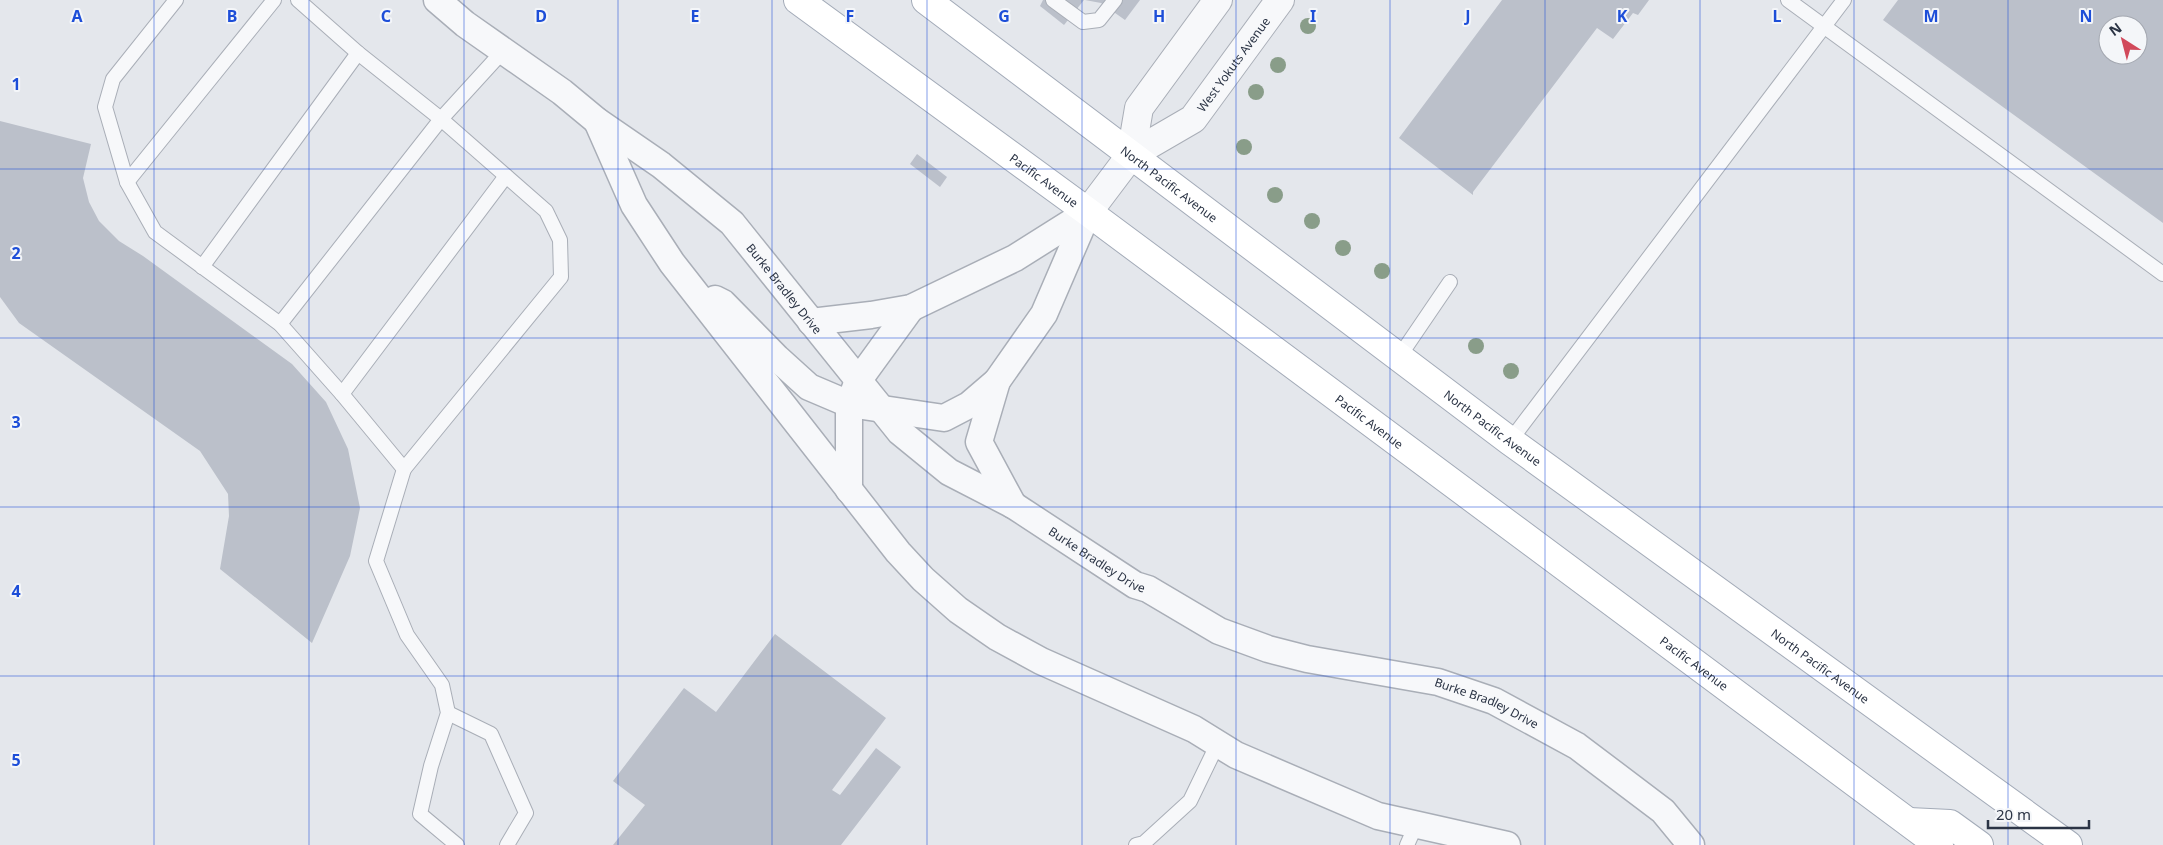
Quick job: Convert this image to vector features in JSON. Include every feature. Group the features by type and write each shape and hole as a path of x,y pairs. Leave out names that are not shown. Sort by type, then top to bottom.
{"main road":[{"name":"Pacific Avenue","path":"798,0 1088,212 1939,845"},
{"name":"North Pacific Avenue","path":"926,0 1510,442 2068,845"},
{"path":"1909,822 1950,824 1979,845"}],"street":[{"name":"Burke Bradley Drive","path":"437,0 465,24 504,50 562,92 597,121 661,165 732,222 811,322 854,392 881,409 900,432 949,472 1013,505 1135,585 1148,589 1219,631 1268,650 1438,682 1494,701 1577,746 1663,811 1691,845"},
{"name":"West Yokuts Avenue","path":"1131,156 1139,108 1218,0"},
{"name":"West Yokuts Avenue","path":"1088,212 1131,156 1193,118 1280,0"},
{"name":"Burke Bradley Drive","path":"597,121 634,205 672,264 898,552 923,579 958,610 997,637 1041,661 1194,729 1236,754 1378,816 1412,835 1505,845"},
{"path":"811,322 911,308 1015,258 1088,212"},
{"path":"881,409 944,418 969,405 997,381 1044,314 1088,212"},
{"path":"690,286 723,303 777,358 809,387 854,392"},
{"path":"849,490 854,392 911,308"},
{"path":"997,381 979,442 1013,505"}],"lane":[{"path":"176,0 113,79 105,107 127,182 156,232 280,324 342,394 404,469"},
{"path":"127,182 274,0"},
{"path":"298,0 358,53 441,119 546,211 560,240 561,277 404,469 376,561 407,635 442,685 448,713 430,766 420,814 457,845"},
{"path":"1053,0 1083,22 1099,20 1115,0"},
{"path":"1788,0 2163,274"},
{"path":"1510,442 1844,0"},
{"path":"280,324 441,119 504,50"},
{"path":"202,267 358,53"},
{"path":"342,394 506,176"},
{"path":"1399,357 1450,282"},
{"path":"448,713 491,734 526,813 507,845"},
{"path":"1136,845 1144,843 1190,801 1218,744"}],"building":[{"path":"1043,0 1084,0 1064,25 1040,6"},
{"path":"1085,0 1140,0 1125,20 1101,3"},
{"path":"1502,0 1649,0 1638,15 1633,13 1613,39 1597,28 1473,192 1473,195 1399,138"},
{"path":"1898,0 2163,0 2163,223 1883,20"},
{"path":"0,121 91,144 83,178 89,202 99,221 119,241 143,256 292,364 326,402 348,449 360,508 350,556 312,643 220,569 229,516 228,494 200,451 19,323 0,297"},
{"path":"917,154 947,177 940,187 910,164"},
{"path":"775,634 886,718 832,790 840,795 876,748 901,767 841,845 613,845 645,805 613,781 684,688 716,712"}]}
